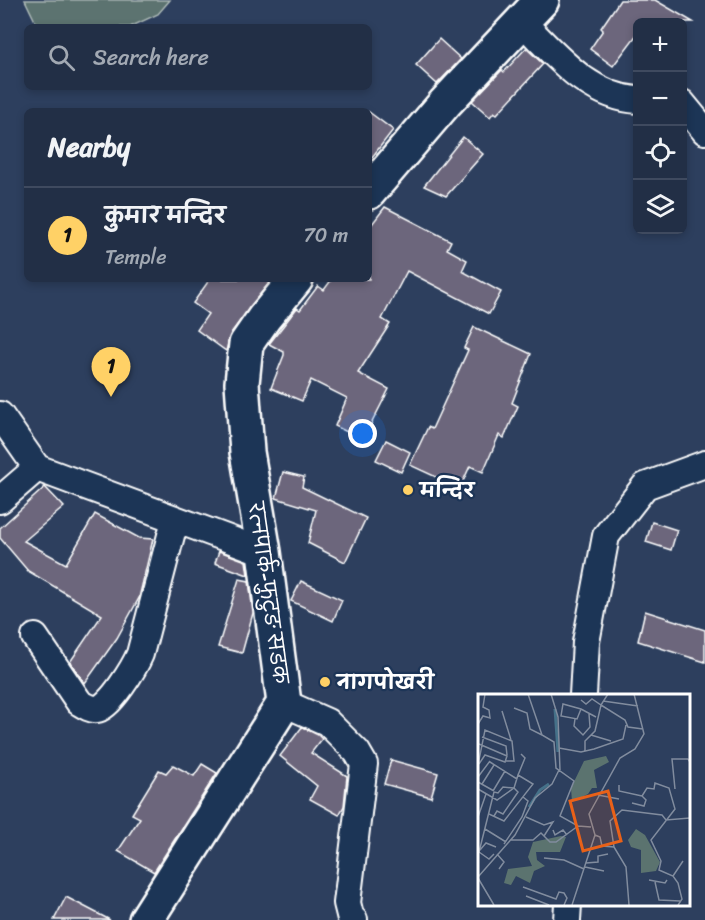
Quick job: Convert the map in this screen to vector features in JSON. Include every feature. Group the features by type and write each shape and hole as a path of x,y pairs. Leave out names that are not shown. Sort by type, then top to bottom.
{"street":[{"path":"372,188 445,103 532,11 583,81 620,99 633,100"},
{"path":"687,109 705,131"},
{"name":"रत्नपार्क-फुटुङ सडक","path":"146,920 284,703 264,552 247,452 242,383 246,344 294,282"},
{"path":"0,415 37,468 264,552"},
{"path":"582,694 586,642 606,536 645,486 705,464"},
{"path":"0,500 37,468"},
{"path":"35,637 79,702 89,708 97,709 107,705 137,662 140,654 176,520"},
{"path":"284,703 327,722 357,752 364,764 347,903 351,919 354,920"},
{"path":"567,920 568,905"}],"green space":[{"path":"25,0 170,0 158,14 136,24 37,24"}],"building":[{"path":"620,0 655,0 686,18 633,18 633,40 613,66 590,49 603,30 601,28"},
{"path":"439,39 461,59 437,84 416,65"},
{"path":"526,48 543,64 497,114 494,112 490,117 472,101"},
{"path":"372,114 393,130 372,157"},
{"path":"463,137 483,154 446,196 424,186"},
{"path":"385,207 451,241 447,249 467,260 462,271 501,292 489,314 407,271 382,319 390,324 358,373 389,389 363,440 335,426 347,398 311,380 302,401 271,388 284,352 269,344 297,308 300,310 318,286 324,290 330,282 372,282 372,224"},
{"path":"208,282 270,282 231,333 226,351 197,330 208,314 193,303"},
{"path":"474,327 531,354 512,403 518,406 504,438 499,435 483,472 470,466 460,488 410,465 428,427 432,429 468,350 464,348"},
{"path":"386,440 410,452 401,472 376,460"},
{"path":"283,472 304,477 302,487 366,518 345,562 308,543 316,510 276,498"},
{"path":"45,487 64,507 24,541 66,564 95,514 139,538 153,539 139,598 117,638 85,683 70,662 102,615 28,571 0,538 0,528"},
{"path":"652,522 677,530 671,550 646,542"},
{"path":"219,551 246,561 248,575 215,563"},
{"path":"239,579 249,581 253,613 242,653 218,647"},
{"path":"301,581 342,600 333,621 291,601"},
{"path":"645,611 705,630 705,662 638,641"},
{"path":"302,727 322,739 311,753 347,776 344,806 339,815 310,799 317,786 280,756"},
{"path":"391,760 438,773 431,797 384,784"},
{"path":"202,764 217,773 154,872 118,851 140,818 132,814 159,770 166,773 173,765 194,776"},
{"path":"66,897 110,920 54,920"}],"place":[{"name":"कुमार मन्दिर","path":"111,397"},
{"name":"मन्दिर","path":"408,490"},
{"name":"नागपोखरी","path":"325,682"}]}
